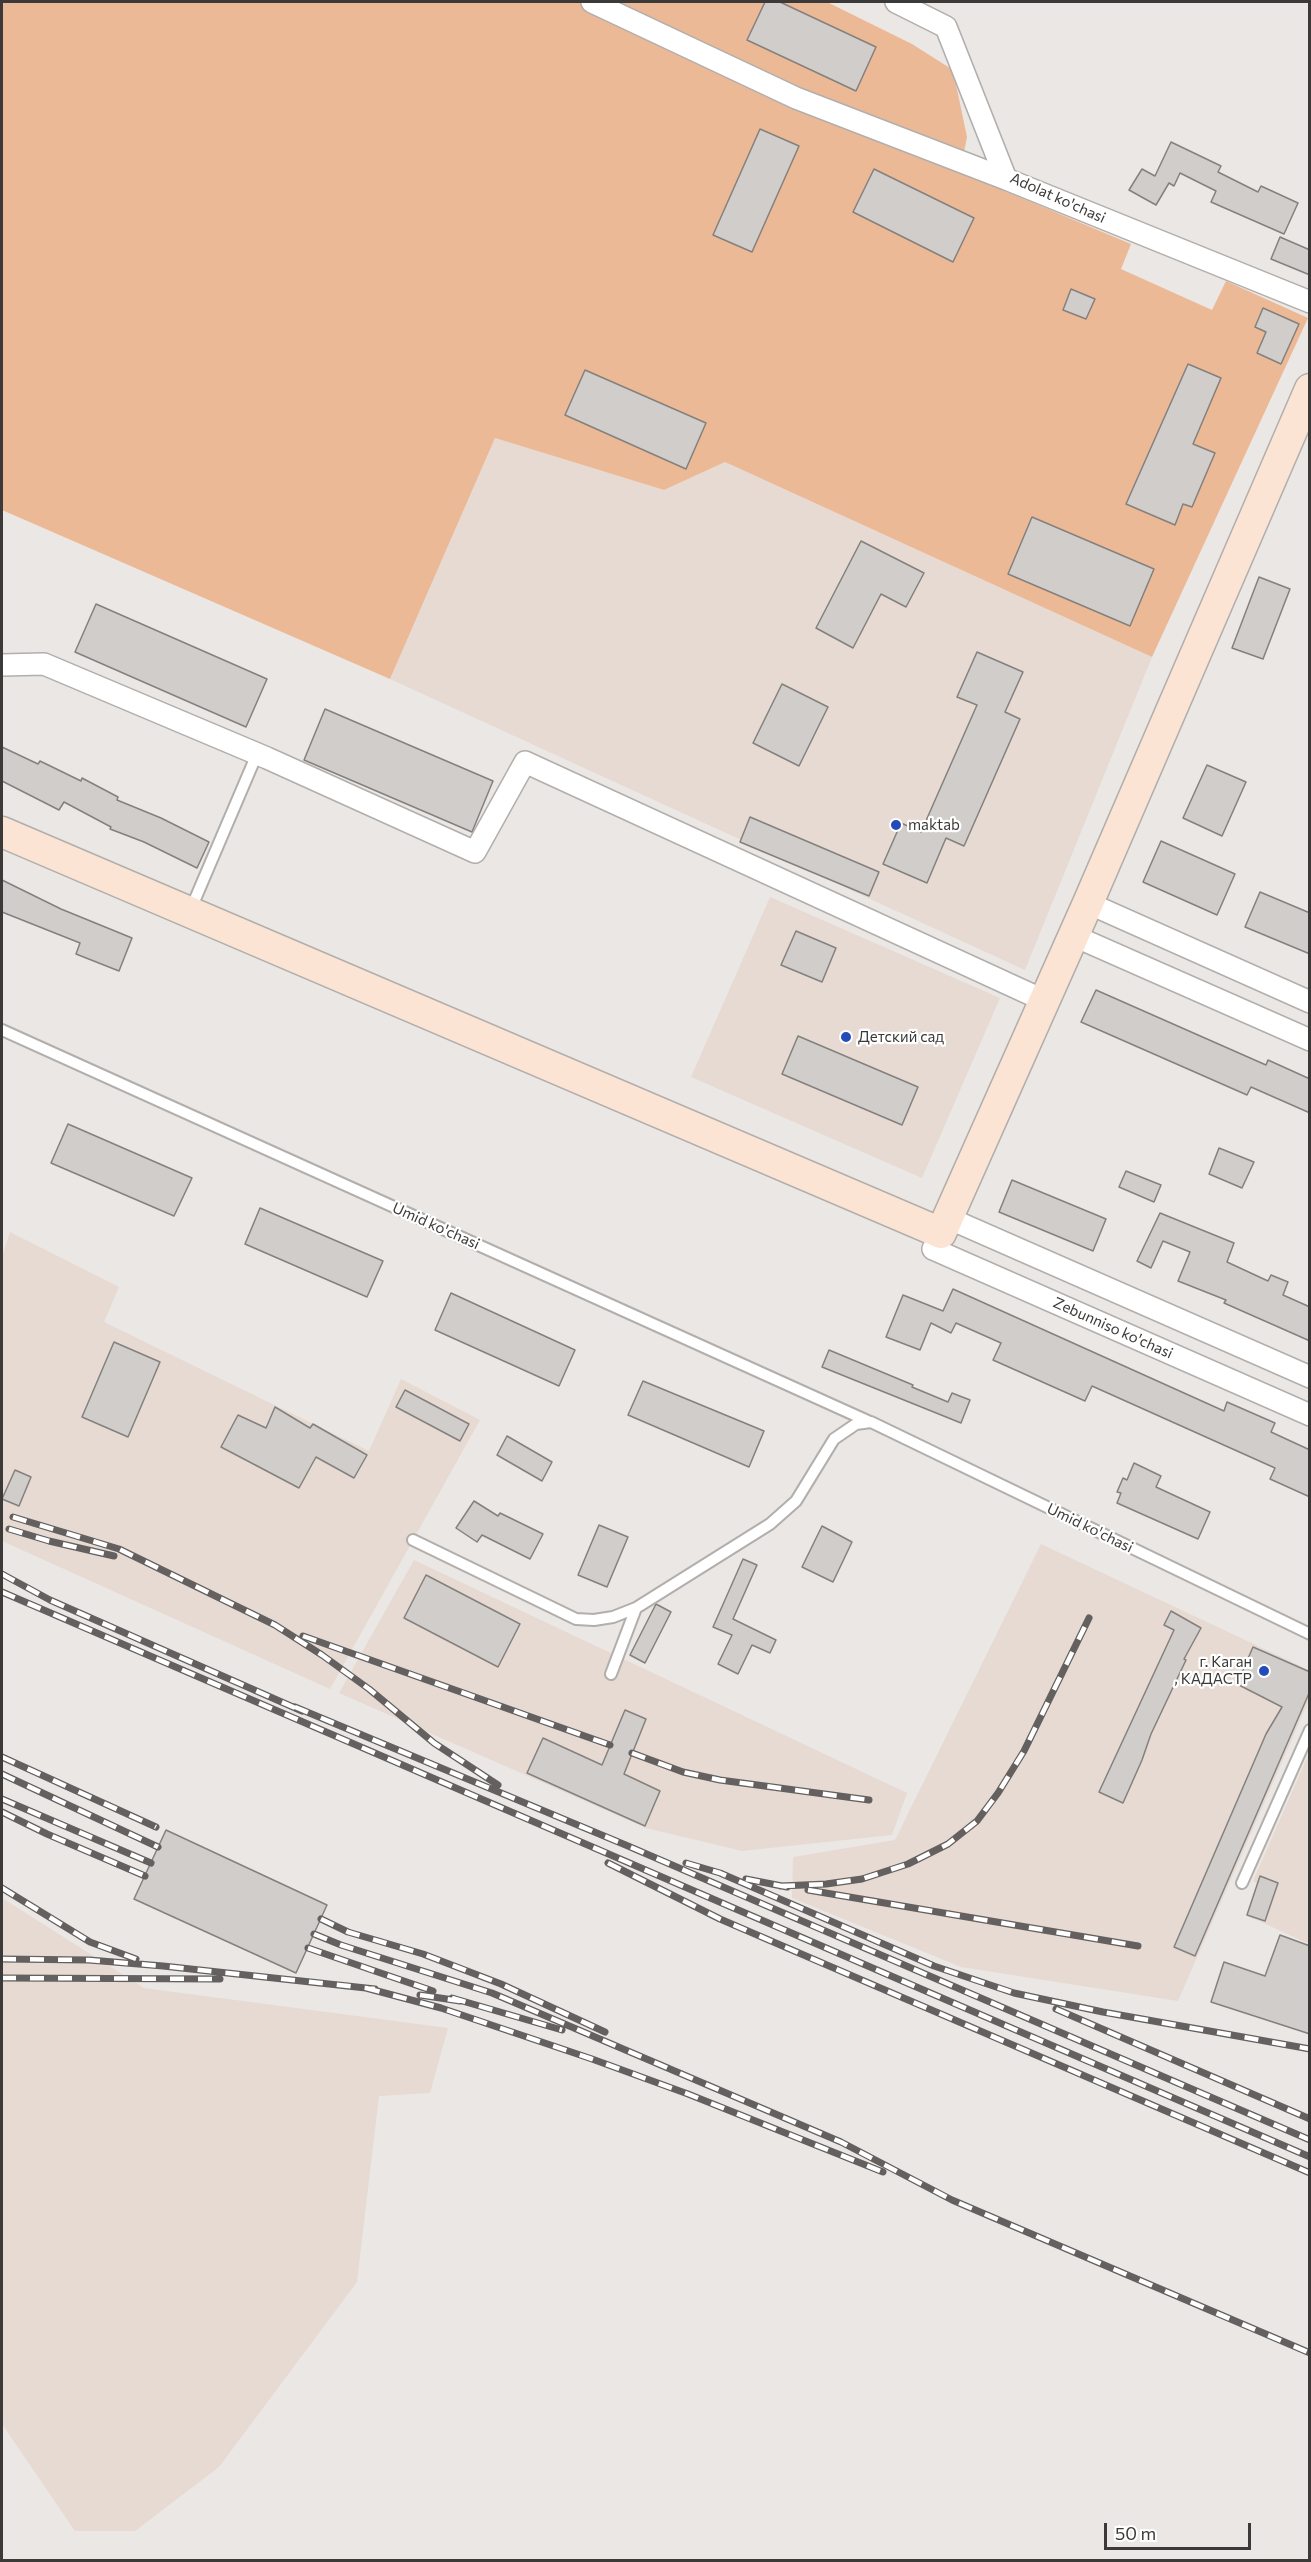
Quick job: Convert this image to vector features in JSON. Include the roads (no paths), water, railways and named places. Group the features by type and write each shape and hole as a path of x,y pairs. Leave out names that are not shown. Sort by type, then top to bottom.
{"street":[{"path":"592,2 796,98 1006,179"},
{"name":"Adolat ko'chasi","path":"896,2 946,27 1006,179 1310,302"},
{"path":"944,1225 1088,903 1310,389"},
{"path":"2,665 44,664 257,754 475,852 525,762 1043,1000"},
{"path":"2,832 189,912 1310,1377"},
{"path":"1088,903 1310,1002"},
{"path":"1072,935 1310,1040"},
{"name":"Zebunniso ko'chasi","path":"944,1225 933,1249 1310,1415"}],"lane":[{"path":"189,912 257,754"},
{"name":"Umid ko'chasi","path":"2,1030 871,1422 1310,1634"},
{"path":"413,1540 576,1619 594,1620 613,1617 636,1608 770,1524 796,1501 834,1439 856,1424 871,1422"},
{"path":"611,1674 636,1608"},
{"path":"1242,1883 1310,1730"}],"railway":[{"path":"13,1517 119,1549 275,1625 369,1689 434,1743 498,1785"},
{"path":"9,1529 114,1556"},
{"path":"2,1574 50,1600 302,1711"},
{"path":"2,1592 1310,2157"},
{"path":"781,1886 826,1884 862,1879 908,1864 948,1844 977,1821 998,1793 1024,1751 1089,1618"},
{"path":"303,1636 610,1745"},
{"path":"295,1707 628,1846 1310,2140"},
{"path":"632,1753 683,1772 720,1780 869,1800"},
{"path":"2,1757 156,1827"},
{"path":"2,1774 158,1847"},
{"path":"2,1799 151,1863"},
{"path":"2,1812 145,1876"},
{"path":"608,1863 720,1919 1310,2173"},
{"path":"686,1863 720,1873 934,1966 1014,1993 1103,2012 1310,2049"},
{"path":"746,1879 787,1887"},
{"path":"2,1888 90,1942 136,1959"},
{"path":"808,1890 1138,1946"},
{"path":"321,1919 348,1932 423,1954 501,1984 605,2032"},
{"path":"314,1934 341,1945 492,1993 841,2142 952,2200 1310,2353"},
{"path":"308,1948 433,1991"},
{"path":"2,1959 89,1960 375,1989"},
{"path":"2,1978 220,1979"},
{"path":"366,1988 441,2008 592,2059 688,2094 883,2172"},
{"path":"420,1995 460,2001"},
{"path":"452,1998 562,2030"},
{"path":"1056,2009 1310,2119"}],"place":[{"name":"maktab","path":"896,825"},
{"name":"Детский сад","path":"846,1037"},
{"name":"г. Каган , КАДАСТР","path":"1264,1671"}]}
